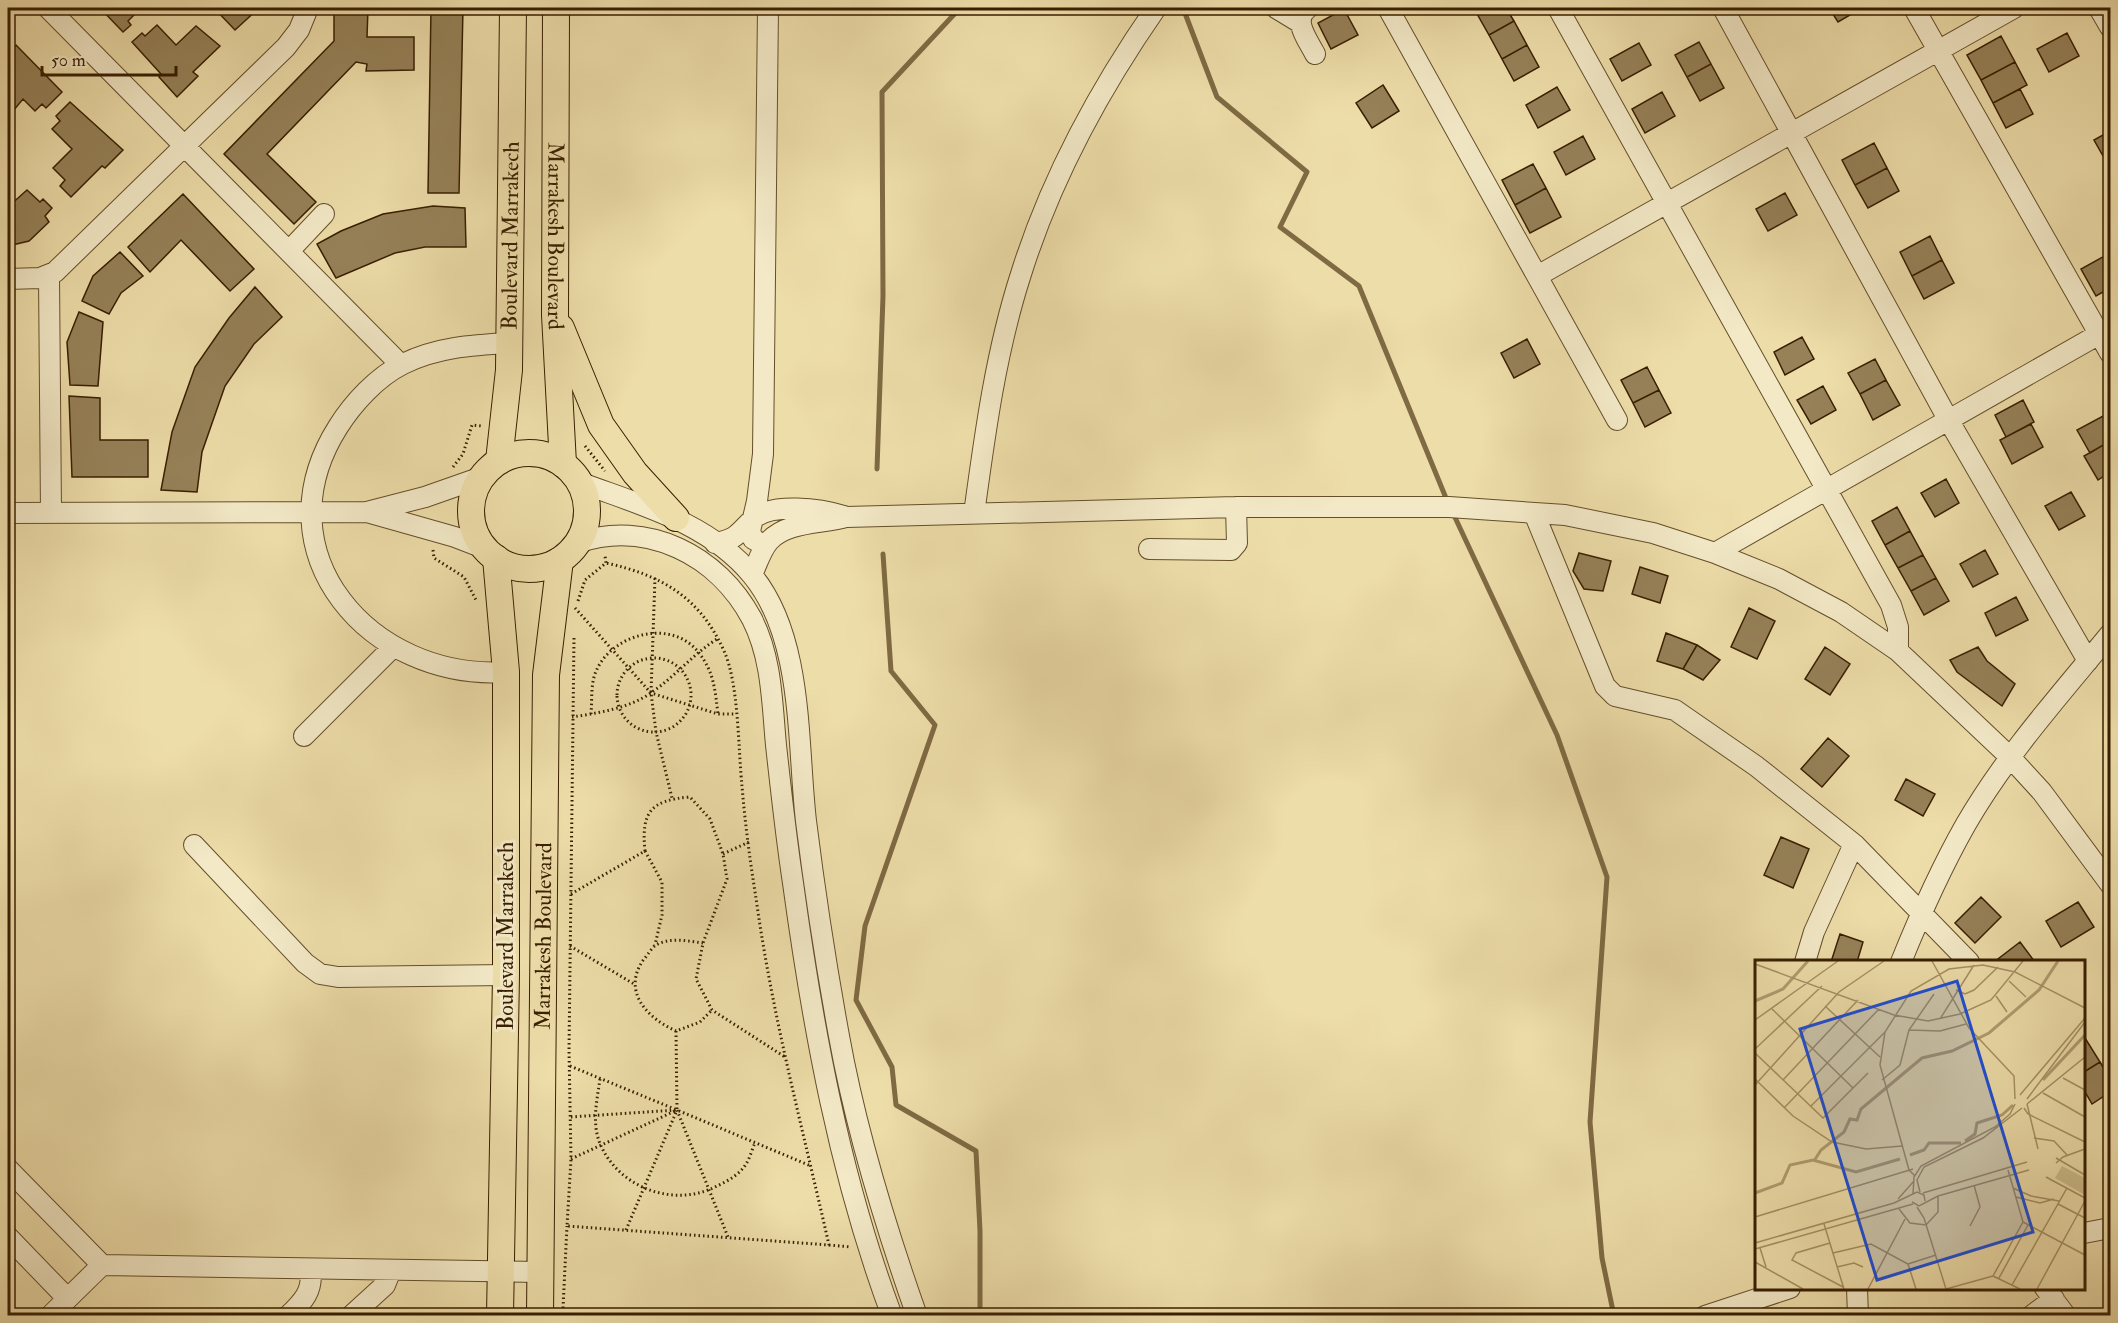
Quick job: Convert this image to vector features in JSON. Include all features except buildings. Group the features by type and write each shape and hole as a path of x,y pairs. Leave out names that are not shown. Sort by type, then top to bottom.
{"main road":[{"name":"Boulevard Marrakech","path":"500,1316 506,975 506,672 502,602 491,553 477,536 472,506 490,469 504,429 509,343 513,8"},
{"name":"Marrakesh Boulevard","path":"556,8 555,315 571,473"},
{"path":"555,315 600,425 635,473 676,518"},
{"path":"490,469 511,456 531,453 551,457 571,473 585,494 587,513 583,531 569,551 534,568 521,568 491,553"},
{"name":"Marrakesh Boulevard","path":"540,1316 546,675 567,612 569,551"}],"street":[{"path":"48,8 401,365"},
{"path":"8,279 49,276 286,47 300,30 308,8"},
{"path":"768,8 763,454 751,536 762,544 798,525 826,523 846,517 1236,507 1449,507 1534,513 1624,526 1714,553 1810,594 1898,651 2043,792 2110,884"},
{"path":"974,514 998,364 1020,276 1035,231 1074,143 1156,8"},
{"path":"1276,8 1304,15 1315,54"},
{"path":"1388,8 1539,275 1617,420"},
{"path":"1558,8 1891,605 1898,627 1898,651"},
{"path":"1723,8 1949,421 2088,661"},
{"path":"1914,8 2105,331 2110,353"},
{"path":"1539,275 2014,8"},
{"path":"2099,8 2110,27"},
{"path":"290,251 324,214"},
{"path":"49,276 51,513"},
{"path":"1714,553 2105,331"},
{"path":"506,672 477,673 429,664 393,647 361,622 336,591 318,554 312,534 311,512 313,488 331,438 345,415 363,395 401,365 447,349 509,343"},
{"path":"752,575 770,540 773,510 763,454"},
{"path":"8,513 367,512 425,497 490,469"},
{"path":"571,473 611,494 676,518 715,543 752,575 774,614 788,655 813,874 840,1039 859,1124 916,1316"},
{"path":"1149,549 1231,550 1237,543 1236,507"},
{"path":"715,543 740,535 752,520 773,510 818,510 846,517"},
{"path":"367,512 433,530 491,553"},
{"path":"1534,513 1605,686 1615,696 1675,711 1756,766 1854,844 1967,960"},
{"path":"569,551 602,536 633,534 650,537 690,553 730,588 743,604 759,635 771,689 792,882 819,1041 851,1185 892,1316"},
{"path":"1902,960 1921,911 1966,824 2010,758 2110,634"},
{"path":"304,736 393,647"},
{"path":"1806,960 1814,932 1854,844"},
{"path":"194,845 305,963 320,974 338,977 506,975"},
{"path":"8,1169 102,1265"},
{"path":"2085,1233 2110,1228"},
{"path":"8,1237 67,1298"},
{"path":"50,1316 102,1265 540,1272"},
{"path":"288,1316 307,1294 311,1278 310,1269"},
{"path":"351,1316 381,1291 389,1280 391,1270"},
{"path":"1857,1290 1858,1316"},
{"path":"1705,1316 1766,1292"},
{"path":"2031,1316 2050,1294 2066,1316"}],"path":[{"path":"449,471 463,454 472,425 504,429"},
{"path":"584,444 588,453 614,479 611,494"},
{"path":"433,530 434,558 464,577 478,603 502,602"},
{"path":"602,536 606,563"},
{"path":"567,1226 829,1245 786,1057 758,910 736,714 725,653 709,623 677,589 639,570 606,563"},
{"path":"606,563 585,580 567,612 611,650 651,693 689,707 718,714 736,714"},
{"path":"655,578 651,693 656,732 672,798"},
{"path":"563,1316 571,1159 570,894 574,630"},
{"path":"591,714 594,676 611,650 631,636 652,633 678,637 698,651 714,679 718,714"},
{"path":"572,717 619,707 651,693 698,651 718,639"},
{"path":"652,658 670,662 680,668 689,683 689,707 675,726 656,732 638,728 623,716 619,707 618,688 629,669 642,660 652,658"},
{"path":"712,1010 700,1022 676,1032 657,1023 640,1006 634,984 638,968 655,945 662,915 662,882 645,851 642,827 651,809 672,798 690,797 710,819 723,854 727,879 703,943 696,979 712,1010 786,1057"},
{"path":"723,854 749,842"},
{"path":"570,894 645,851"},
{"path":"655,945 674,940 703,943"},
{"path":"570,946 634,984"},
{"path":"676,1032 677,1110 728,1237"},
{"path":"570,1066 811,1167"},
{"path":"600,1078 594,1115 600,1145 618,1172 644,1188 677,1196 709,1190 731,1179 746,1164 755,1143"},
{"path":"570,1117 677,1110"},
{"path":"571,1159 677,1110"},
{"path":"627,1230 677,1110"}],"waterway":[{"path":"877,469 883,296 882,92 960,8"},
{"path":"1183,8 1217,97 1307,172 1280,227 1359,286 1448,503"},
{"path":"1452,511 1557,735 1607,877 1590,1122 1602,1258 1614,1316"},
{"path":"883,554 891,671 935,725 865,926 856,1000 892,1067 896,1105 976,1151 980,1231 980,1316"}]}
